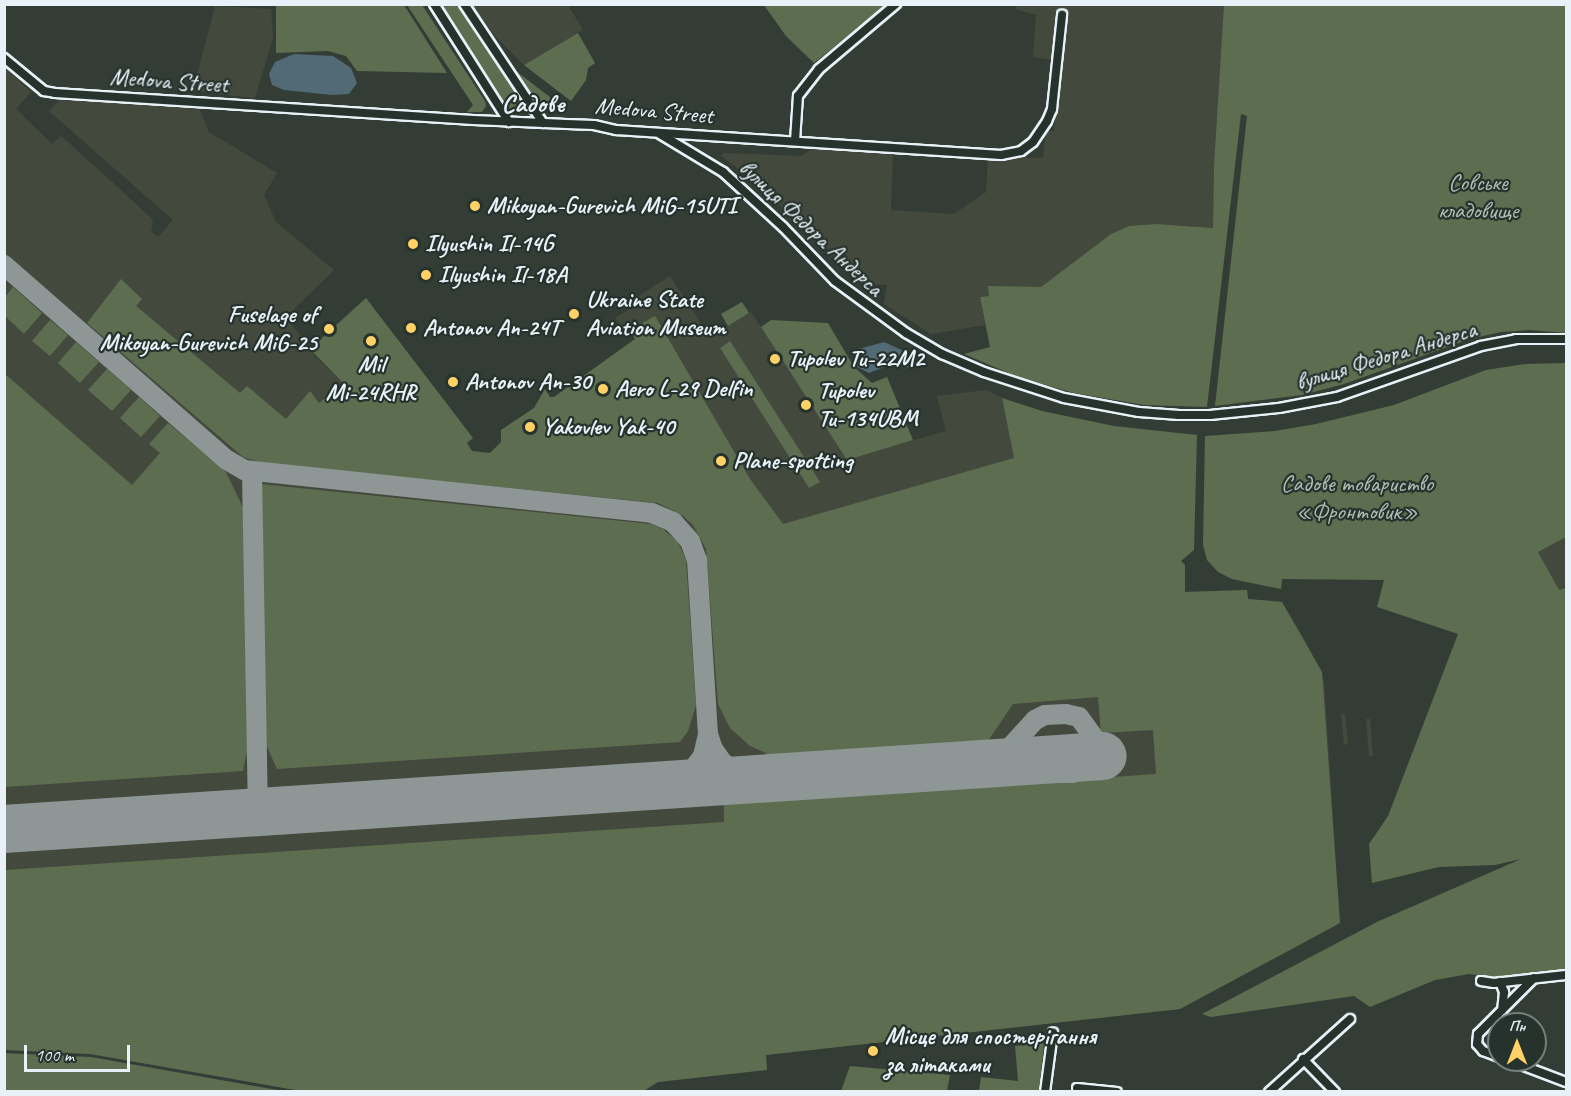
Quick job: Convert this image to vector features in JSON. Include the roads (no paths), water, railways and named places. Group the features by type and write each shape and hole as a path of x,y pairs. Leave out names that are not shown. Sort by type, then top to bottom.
{"street":[{"path":"434,4 509,122"},
{"path":"464,4 543,123"},
{"path":"795,141 798,96 819,69 896,4"},
{"name":"Medova Street","path":"4,58 44,91 55,93 543,123 657,133 1001,155 1022,151 1033,142 1052,109 1062,15"},
{"name":"вулиця Федора Андерса","path":"657,133 723,172 783,227 835,281 906,333 942,354 984,372 1020,386 1064,398 1128,410 1179,415 1279,408 1337,397 1481,346 1515,339 1566,339"},
{"path":"1481,981 1500,982 1566,975"},
{"path":"1502,1010 1534,978"},
{"path":"1500,982 1504,992 1502,1010"},
{"path":"1269,1092 1350,1019"},
{"path":"1487,1025 1478,1034 1477,1044 1487,1052"},
{"path":"1045,1092 1053,1033"},
{"path":"1303,1059 1335,1092"},
{"path":"1540,1072 1566,1082"},
{"path":"1077,1088 1117,1092"}],"water":[{"path":"294,54 333,56 351,68 357,83 349,94 332,95 284,90 272,85 269,74 275,62"},
{"path":"884,342 908,353 911,368 892,364 869,373 857,367 855,350"}],"place":[{"name":"Mikoyan-Gurevich MiG-15UTI","path":"475,206"},
{"name":"Ilyushin Il-14G","path":"413,244"},
{"name":"Ilyushin Il-18A","path":"426,275"},
{"name":"Ukraine State Aviation Museum","path":"574,314"},
{"name":"Antonov An-24T","path":"411,328"},
{"name":"Fuselage of Mikoyan-Gurevich MiG-25","path":"329,329"},
{"name":"Mil Mi-24RHR","path":"371,341"},
{"name":"Tupolev Tu-22M2","path":"775,359"},
{"name":"Antonov An-30","path":"453,382"},
{"name":"Aero L-29 Delfin","path":"603,389"},
{"name":"Tupolev Tu-134UBM","path":"806,405"},
{"name":"Yakovlev Yak-40","path":"530,427"},
{"name":"Plane-spotting","path":"721,461"},
{"name":"Місце для спостерігання за літаками","path":"873,1051"}],"district":[{"name":"Садове","path":"533,104"}],"park label":[{"name":"Совське кладовище","path":"1478,197"},
{"name":"Садове товариство «Фронтовик»","path":"1357,498"}]}
